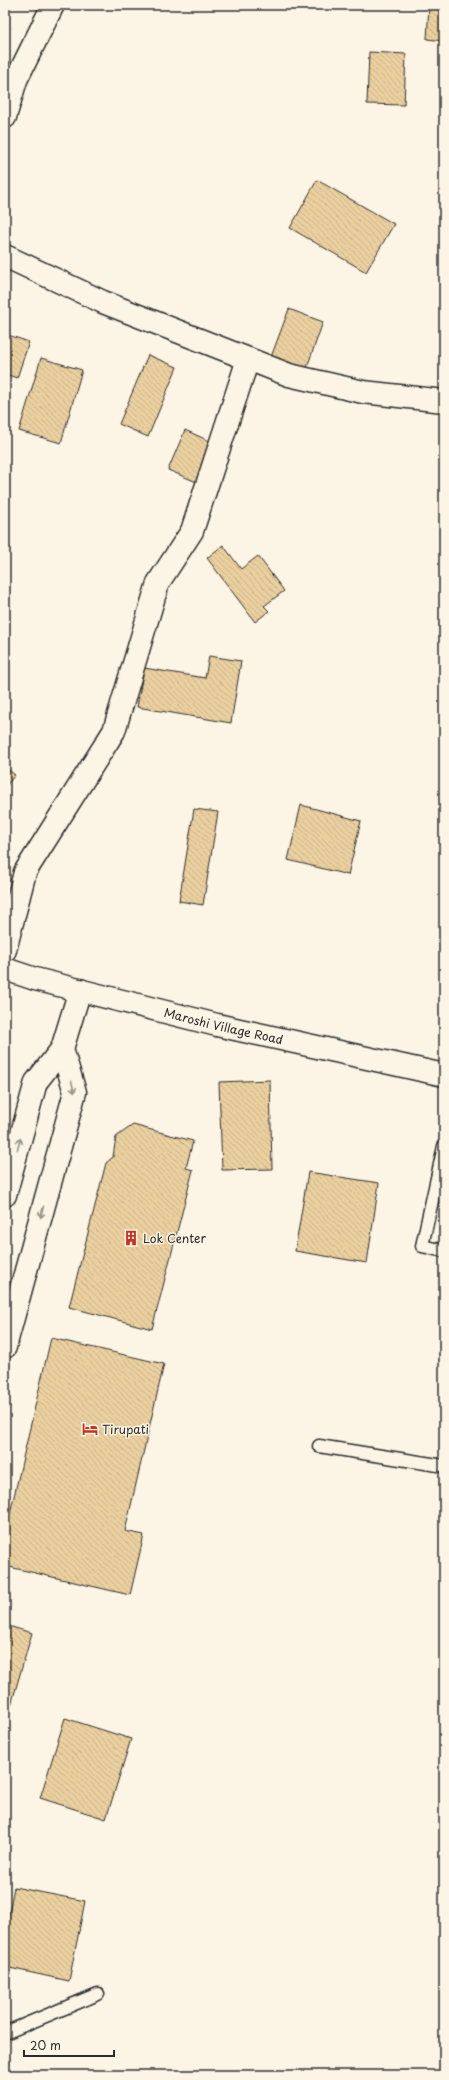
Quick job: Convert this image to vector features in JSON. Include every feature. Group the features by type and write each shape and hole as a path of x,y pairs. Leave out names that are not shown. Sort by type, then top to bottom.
{"street":[{"path":"5,117 16,80 53,5"},
{"path":"5,256 103,302 289,375 363,392 444,401"},
{"path":"5,950 25,872 114,731 158,583 192,530 248,359"},
{"name":"Maroshi Village Road","path":"5,969 35,979 217,1026 444,1075"},
{"path":"5,1195 36,1082 62,1050 80,990"},
{"path":"5,1347 75,1092 62,1050"}],"lane":[{"path":"444,1146 422,1246 444,1251"},
{"path":"319,1446 444,1466"},
{"path":"5,2033 98,1994"}],"building":[{"path":"429,5 444,6 444,41 427,39"},
{"path":"369,52 406,54 404,105 367,104"},
{"path":"317,180 394,224 366,272 290,228"},
{"path":"289,309 323,322 306,370 271,357"},
{"path":"5,334 29,342 17,378 5,374"},
{"path":"148,355 177,367 148,437 119,424"},
{"path":"41,358 82,370 61,443 19,431"},
{"path":"185,430 216,444 199,483 168,470"},
{"path":"223,545 241,569 258,556 284,591 264,606 269,611 255,622 207,558"},
{"path":"209,656 241,661 231,723 137,707 144,668 205,678"},
{"path":"5,767 15,775 5,787"},
{"path":"301,805 361,821 348,875 288,860"},
{"path":"194,809 218,812 203,905 179,901"},
{"path":"270,1080 272,1169 222,1170 219,1082"},
{"name":"Lok Center","path":"133,1125 193,1141 186,1168 193,1170 152,1329 69,1307 106,1163 113,1157 116,1137"},
{"path":"308,1172 379,1183 367,1263 295,1251"},
{"path":"51,1338 164,1364 125,1531 144,1535 130,1595 5,1566 5,1535"},
{"path":"5,1625 32,1633 9,1712 5,1711"},
{"path":"65,1718 131,1739 106,1819 40,1798"},
{"path":"14,1887 85,1901 69,1981 5,1967 5,1934"}],"place":[{"name":"Lok Center","path":"131,1238"},
{"name":"Tirupati","path":"90,1429"}]}
